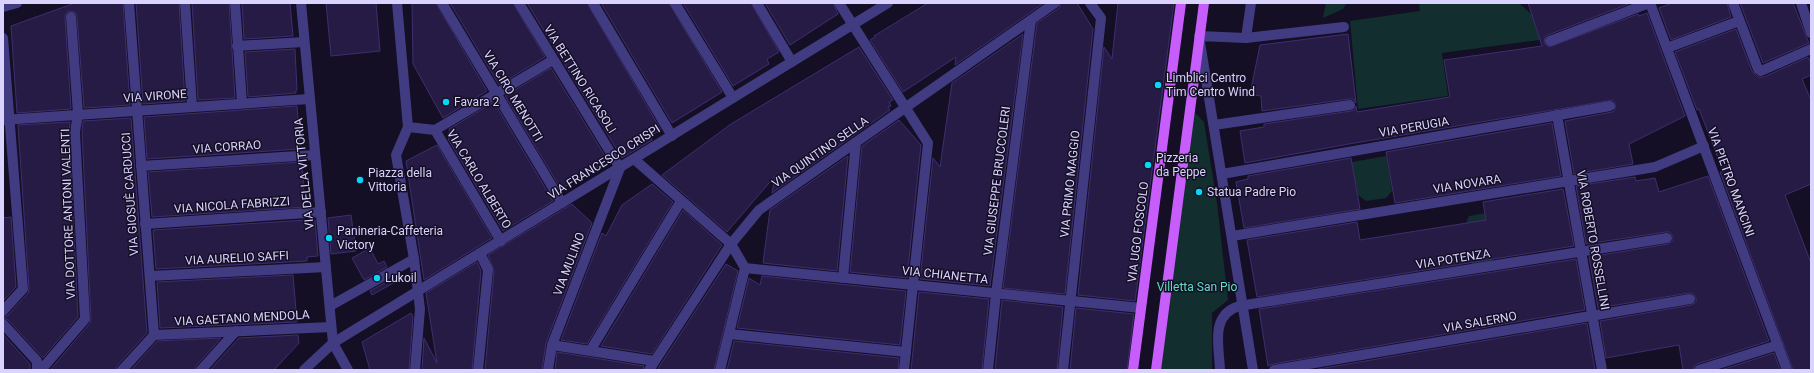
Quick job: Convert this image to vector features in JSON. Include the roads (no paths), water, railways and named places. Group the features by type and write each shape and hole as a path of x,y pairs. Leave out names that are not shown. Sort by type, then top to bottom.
{"main road":[{"name":"VIA UGO FOSCOLO","path":"1133,370 1181,3"},
{"path":"1156,370 1204,3"}],"street":[{"path":"3,7 17,3"},
{"name":"VIA GIOSUÈ CARDUCCI","path":"129,3 154,335"},
{"path":"185,3 192,106"},
{"path":"235,3 242,103"},
{"name":"VIA DELLA VITTORIA","path":"301,3 333,343"},
{"path":"397,3 408,127 396,155 414,259 420,309 415,370"},
{"name":"VIA CIRO MENOTTI","path":"442,3 562,203"},
{"name":"VIA BETTINO RICASOLI","path":"519,3 620,168"},
{"path":"593,3 672,136"},
{"path":"675,3 733,98"},
{"path":"757,3 792,62"},
{"path":"839,3 928,143 904,370"},
{"name":"VIA FRANCESCO CRISPI","path":"304,370 333,343 888,3"},
{"name":"VIA QUINTINO SELLA","path":"652,366 731,244 759,210 1055,3"},
{"name":"VIA PRIMO MAGGIO","path":"1062,370 1101,18 1090,3"},
{"path":"1246,38 1251,3"},
{"path":"1550,41 1649,3"},
{"name":"VIA PIETRO MANCINI","path":"1649,3 1787,370"},
{"path":"1733,3 1758,68 1761,71 1811,49"},
{"path":"1801,3 1811,33"},
{"name":"VIA DOTTORE ANTONI VALENTI","path":"41,370 85,319 75,132 78,114 71,17"},
{"name":"VIA GIUSEPPE BRUCCOLERI","path":"988,370 996,294 1031,20"},
{"path":"1667,48 1739,21"},
{"path":"1253,370 1200,36 1246,38 1344,28"},
{"path":"3,38 6,120 23,289 3,311"},
{"path":"237,46 304,42"},
{"path":"408,127 435,130 554,60"},
{"name":"VIA VIRONE","path":"6,120 310,99"},
{"path":"1214,125 1350,105"},
{"name":"VIA PERUGIA","path":"1222,174 1610,106"},
{"name":"VIA ROBERTO ROSSELLINI","path":"1557,115 1602,370"},
{"name":"VIA CARLO ALBERTO","path":"435,130 500,241"},
{"path":"843,278 856,142"},
{"name":"VIA NOVARA","path":"1232,236 1655,166 1704,146"},
{"name":"VIA CORRAO","path":"141,166 315,155"},
{"path":"634,159 731,244 745,268 720,370"},
{"name":"VIA MULINO","path":"548,370 552,345 620,168"},
{"path":"590,351 681,201"},
{"name":"VIA NICOLA FABRIZZI","path":"145,224 321,212"},
{"name":"VIA POTENZA","path":"1243,305 1667,238"},
{"path":"478,370 488,270 480,253"},
{"path":"330,306 414,259"},
{"name":"VIA AURELIO SAFFI","path":"150,276 326,267"},
{"name":"VIA CHIANETTA","path":"745,268 1141,308"},
{"name":"VIA SALERNO","path":"1274,370 1690,299"},
{"path":"1220,370 1218,338 1220,321 1230,311 1243,305"},
{"path":"3,324 36,361 37,370"},
{"name":"VIA GAETANO MENDOLA","path":"154,335 331,327"},
{"path":"201,370 236,331"},
{"path":"729,334 906,352"},
{"path":"122,370 154,335"},
{"path":"333,343 348,370"},
{"path":"552,345 590,351 652,366"},
{"path":"1699,370 1778,345"}],"place":[{"name":"Limblici Centro Tim Centro Wind","path":"1158,85"},
{"name":"Favara 2","path":"446,102"},
{"name":"Pizzeria da Peppe","path":"1148,165"},
{"name":"Piazza della Vittoria","path":"360,180"},
{"name":"Statua Padre Pio","path":"1199,192"},
{"name":"Panineria-Caffeteria Victory","path":"329,238"},
{"name":"Lukoil","path":"377,278"}],"park label":[{"name":"Villetta San Pio","path":"1197,287"}]}
